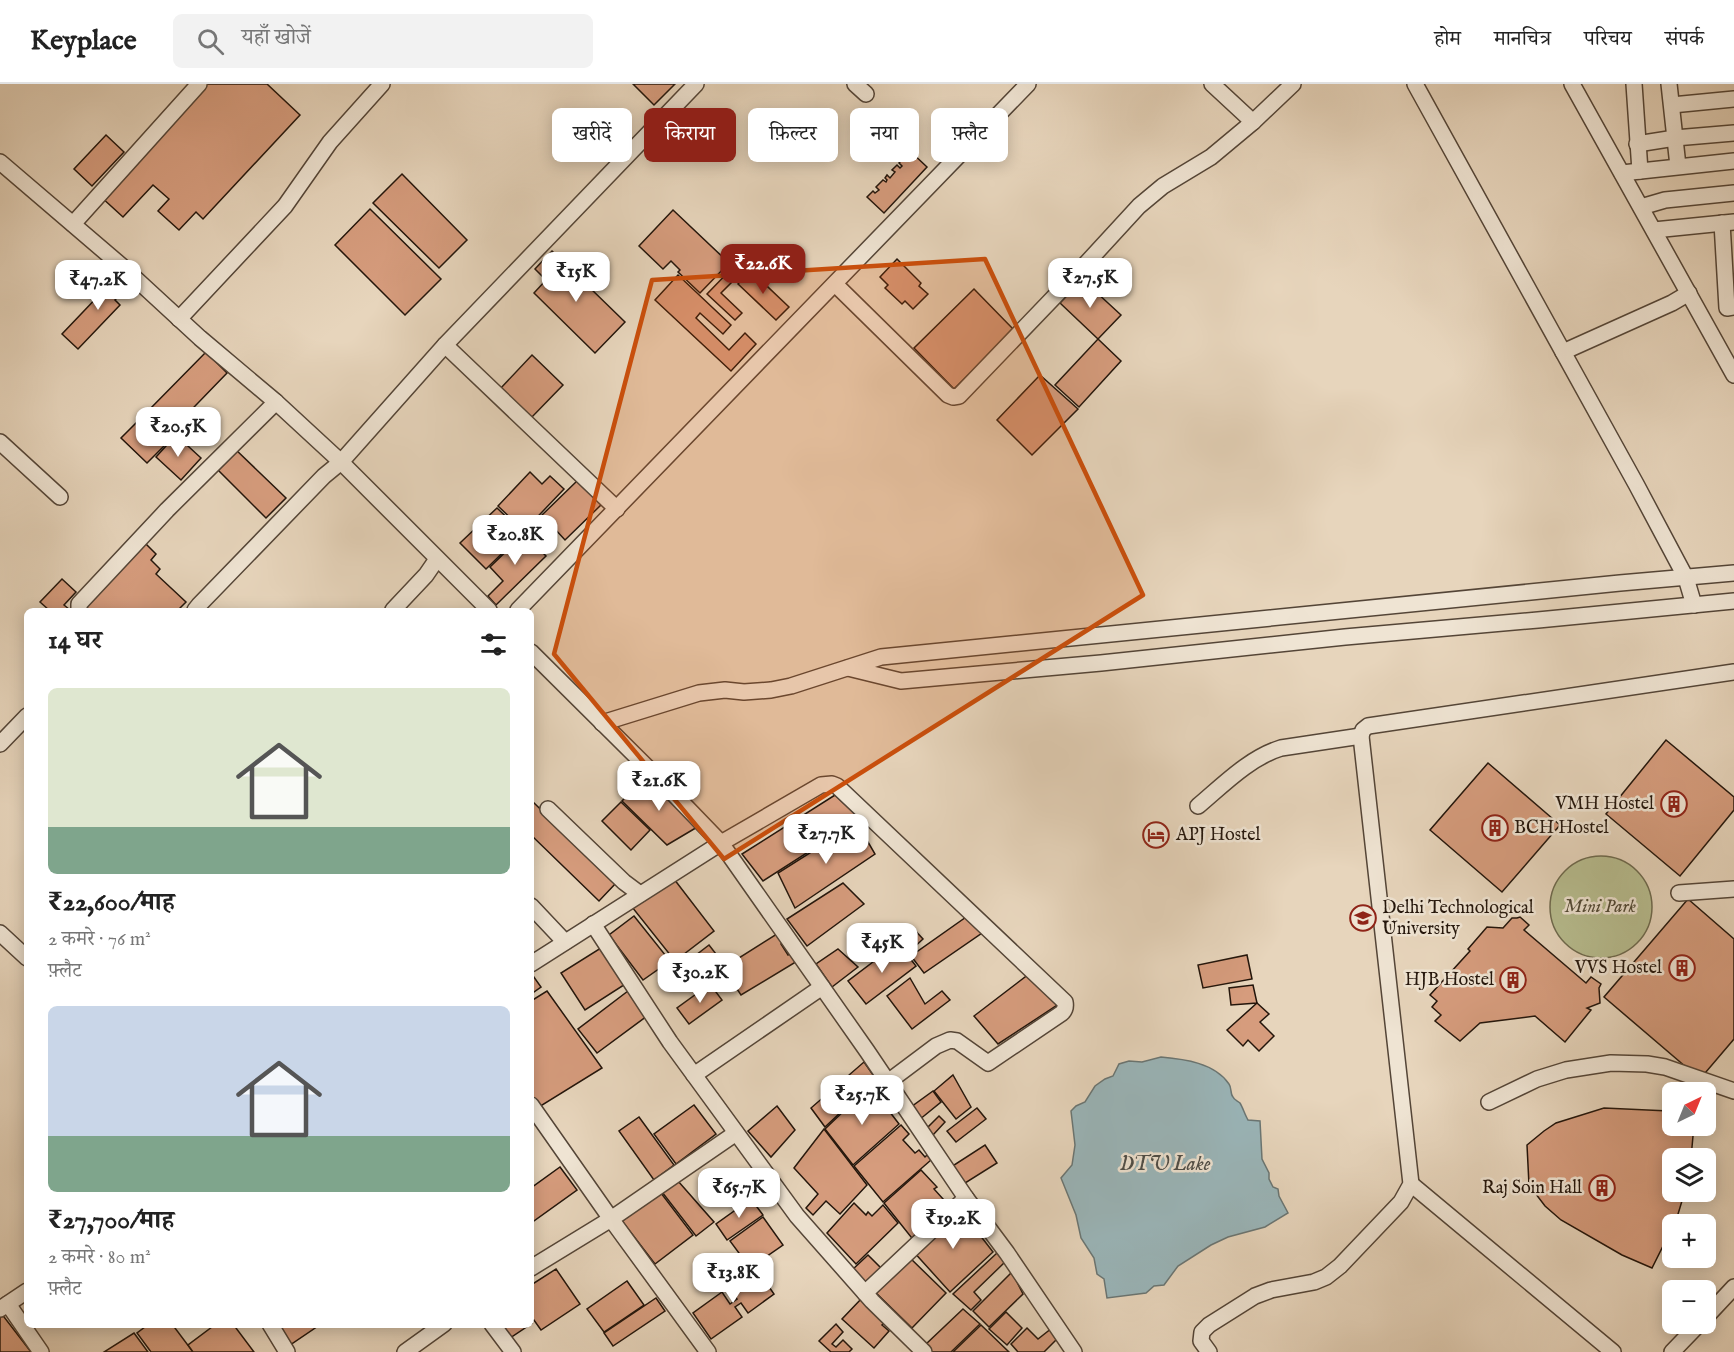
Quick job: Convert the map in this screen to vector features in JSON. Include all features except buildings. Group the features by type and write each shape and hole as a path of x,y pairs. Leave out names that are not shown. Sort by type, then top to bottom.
{"street":[{"path":"73,224 199,84"},
{"path":"179,319 285,206 330,142 382,84"},
{"path":"197,608 324,476 341,462 445,345 696,84"},
{"path":"520,608 1028,84"},
{"path":"1212,84 1253,122"},
{"path":"835,284 948,395 953,398 959,396 1139,206 1163,186 1212,157 1293,84"},
{"path":"1415,84 1636,484 1686,578 1694,605"},
{"path":"1572,84 1734,375"},
{"path":"1634,84 1640,171"},
{"path":"1669,84 1678,166"},
{"path":"1671,105 1734,99"},
{"path":"1637,144 1734,133"},
{"path":"1622,173 1734,161"},
{"path":"0,162 276,402 341,462 487,608"},
{"path":"1641,207 1665,200 1734,193"},
{"path":"1654,230 1728,222 1731,308 1707,326"},
{"path":"1563,352 1672,303 1689,293"},
{"path":"445,345 617,509"},
{"path":"79,608 79,604 143,536 276,402"},
{"path":"2,448 60,497"},
{"path":"395,608 426,575 437,559"},
{"path":"602,723 699,693 725,690 744,692 771,690 791,686 882,657 1734,573"},
{"path":"848,668 900,681 1734,601"},
{"path":"534,655 721,843 1074,1352"},
{"path":"1209,1352 1201,1341 1202,1332 1209,1325 1255,1296 1326,1277 1340,1266 1401,1202 1411,1184 1360,736 1363,730 1368,726 1734,672"},
{"path":"0,744 24,722"},
{"path":"1198,806 1235,775 1269,752 1281,748 1360,736"},
{"path":"534,962 721,843 821,785 832,784 837,786 1065,1002 1062,1013 988,1063 957,1041 950,1040 936,1046 888,1082"},
{"path":"548,809 624,882 640,894"},
{"path":"1679,893 1734,889"},
{"path":"534,909 565,942"},
{"path":"592,924 670,1042 797,1216 865,1293 924,1352"},
{"path":"0,933 24,955"},
{"path":"694,1075 822,987"},
{"path":"1489,1102 1537,1079 1566,1070 1611,1063 1665,1067 1734,1091"},
{"path":"534,1109 708,1352"},
{"path":"534,1266 611,1219 736,1133"},
{"path":"1411,1184 1613,1352"},
{"path":"865,1293 966,1198"},
{"path":"1716,1306 1734,1287"},
{"path":"24,1293 4,1306 41,1352"},
{"path":"272,1328 287,1352"},
{"path":"405,1352 438,1328"},
{"path":"495,1328 513,1352"},
{"path":"1672,1352 1689,1334"}],"highlighted area":[{"path":"985,259 1143,595 724,859 554,654 652,280"}],"green space":[{"name":"Mini Park","path":"1601,856 1620,860 1637,871 1648,888 1652,907 1648,926 1637,943 1620,954 1601,958 1582,954 1565,943 1554,926 1550,907 1554,888 1565,871 1582,860"}],"water":[{"name":"DTU Lake","path":"1161,1057 1198,1063 1216,1071 1229,1084 1232,1096 1240,1103 1248,1120 1260,1121 1262,1159 1269,1173 1269,1179 1273,1187 1278,1189 1288,1213 1265,1227 1228,1237 1211,1245 1178,1266 1164,1285 1154,1286 1146,1293 1107,1298 1104,1279 1097,1274 1094,1258 1081,1238 1076,1215 1061,1178 1072,1165 1075,1145 1071,1111 1085,1102 1095,1086 1113,1076 1119,1064 1129,1061 1142,1062"}],"place":[{"name":"VMH Hostel","path":"1674,804"},
{"name":"BCH Hostel","path":"1495,828"},
{"name":"APJ Hostel","path":"1156,835"},
{"name":"Delhi Technological University","path":"1363,918"},
{"name":"VVS Hostel","path":"1682,968"},
{"name":"HJB Hostel","path":"1513,980"},
{"name":"Raj Soin Hall","path":"1602,1188"}]}
